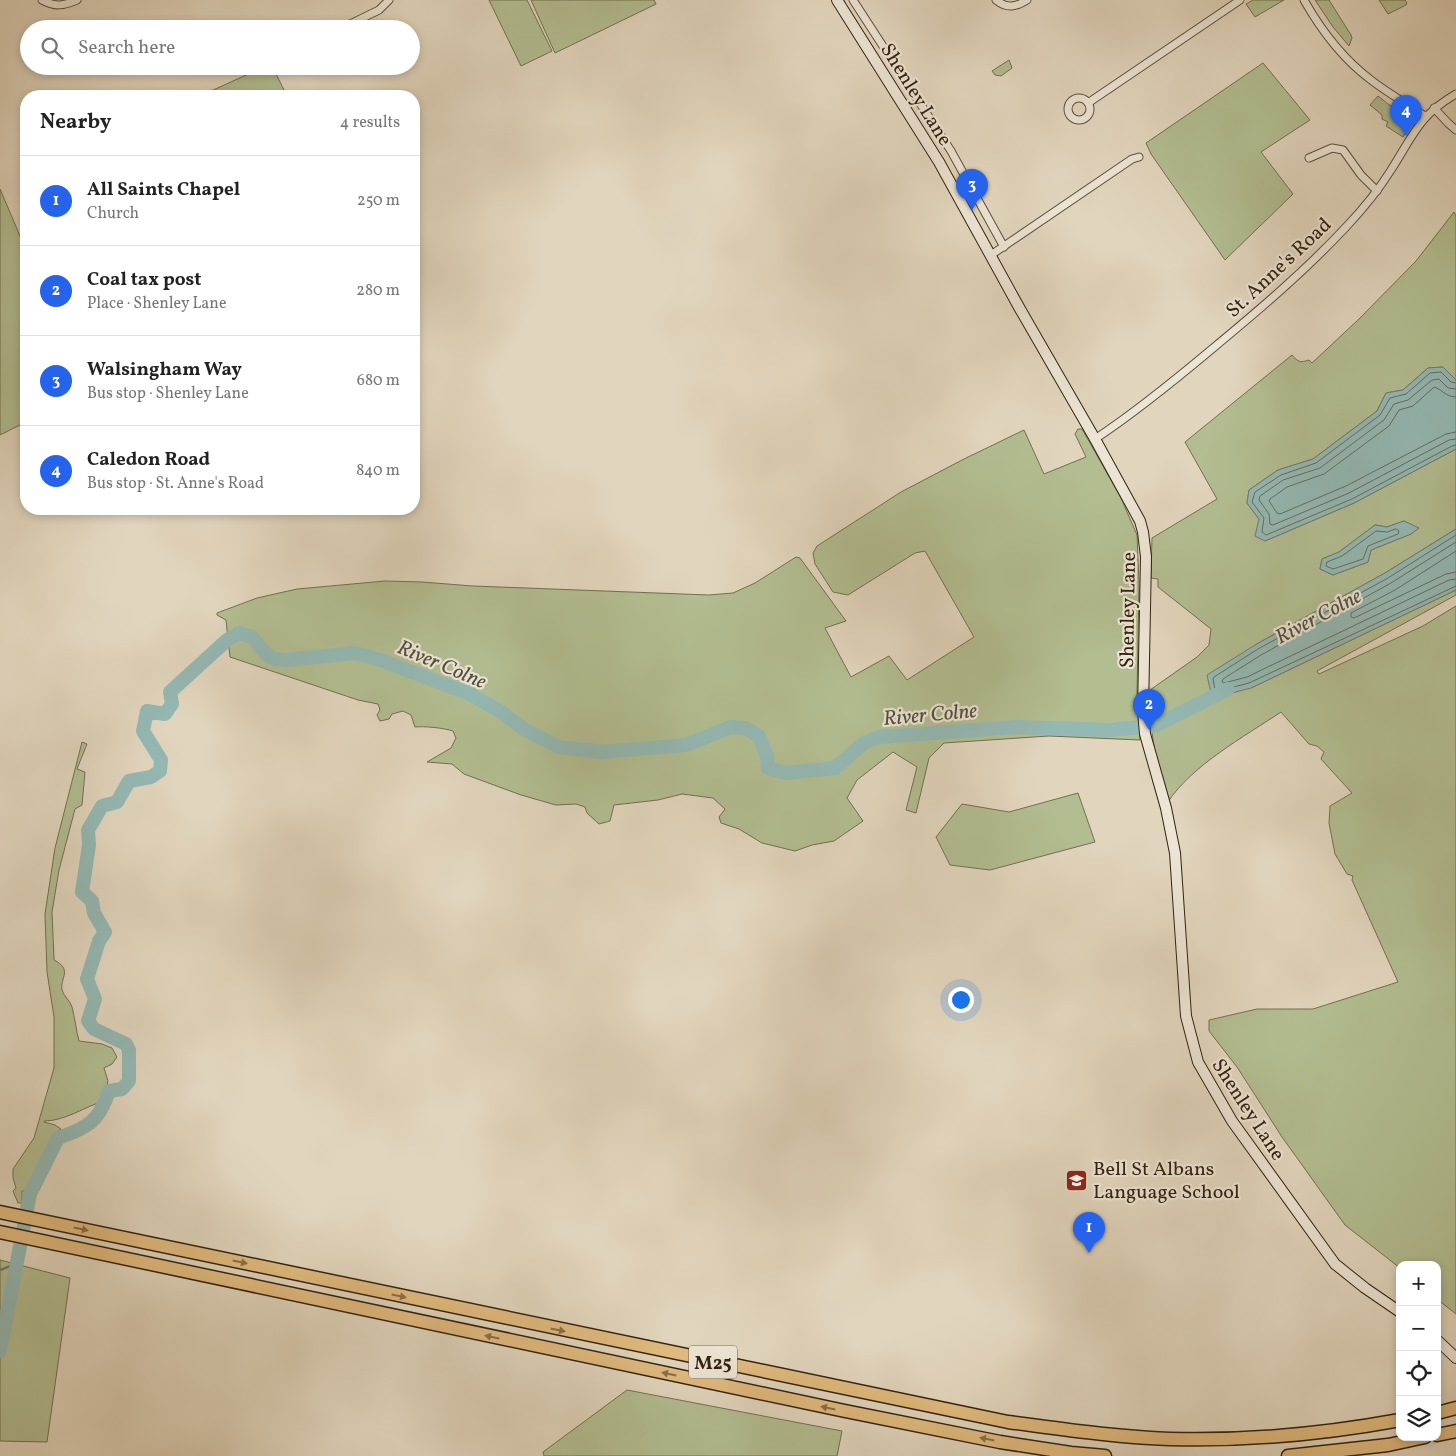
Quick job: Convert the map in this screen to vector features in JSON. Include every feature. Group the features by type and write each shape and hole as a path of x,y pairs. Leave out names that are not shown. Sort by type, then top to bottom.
{"highway":[{"name":"M25","path":"0,1212 1008,1422 1087,1433 1170,1439 1248,1438 1305,1434 1396,1421"},
{"name":"M25","path":"6,1233 844,1411 1000,1442 1104,1456"},
{"path":"1441,1412 1456,1408"},
{"path":"1441,1434 1456,1431"},
{"path":"1288,1456 1404,1441"}],"main road":[{"name":"Shenley Lane","path":"837,0 939,162 1020,309 1096,439 1140,521 1146,557 1143,711 1145,734 1166,808 1175,853 1186,1016 1198,1062 1232,1121 1335,1264 1364,1288 1396,1309"},
{"path":"1441,1344 1456,1358"}],"street":[{"path":"42,0 55,5 62,5 77,0"},
{"path":"358,20 379,10 389,0"},
{"name":"Shenley Lane","path":"853,0 951,151 1004,247"},
{"path":"996,0 1002,5 1013,7 1027,0"},
{"path":"1088,103 1240,0"},
{"path":"1304,0 1325,34 1354,66 1425,116"},
{"name":"St. Anne's Road","path":"1096,439 1192,366 1296,277 1342,231 1377,191 1425,116 1456,94"},
{"path":"1434,108 1456,130"},
{"path":"1310,158 1336,148 1346,152 1361,175 1377,191"},
{"path":"991,255 1132,159 1139,157"}],"green space":[{"path":"489,0 527,0 552,51 521,66"},
{"path":"531,0 654,0 656,4 555,53"},
{"path":"1253,0 1284,0 1255,17 1246,4"},
{"path":"1315,0 1329,0 1351,35 1352,38 1349,46 1333,27"},
{"path":"1379,0 1405,0 1407,3 1388,14"},
{"path":"1009,60 1012,68 1001,76 995,75 992,71"},
{"path":"1263,63 1310,120 1261,152 1293,194 1225,260 1151,154 1146,143"},
{"path":"246,75 276,75 284,90 213,90"},
{"path":"1378,96 1413,119 1403,137 1386,126 1388,122 1382,119 1382,115 1370,105"},
{"path":"0,189 20,236 20,425 0,435"},
{"path":"1454,212 1456,216 1456,380 1443,367 1428,368 1403,390 1386,393 1377,411 1313,459 1278,470 1249,490 1247,503 1259,519 1265,541 1354,503 1456,449 1456,529 1385,573 1255,645 1251,688 1456,590 1456,595 1317,671 1319,674 1423,626 1456,606 1456,1314 1441,1302 1441,1261 1396,1261 1396,1265 1345,1225 1282,1137 1237,1067 1209,1031 1209,1020 1257,1009 1313,1009 1398,982 1352,880 1353,876 1347,874 1335,854 1329,823 1330,806 1352,793 1321,759 1324,752 1317,746 1309,744 1281,712 1204,764 1190,776 1168,802 1154,747 1151,719 1150,690 1197,657 1209,645 1211,629 1158,587 1158,579 1151,578 1152,538 1217,499 1185,442 1292,355 1299,361 1309,360 1312,363 1416,261","holes":["1404,521 1418,528 1411,534 1371,550 1368,562 1333,575 1320,569 1322,559 1339,552 1375,525 1387,527"]},
{"path":"1078,429 1082,429 1121,498 1137,535 1139,583 1137,694 1140,740 1049,736 944,743 929,758 916,813 906,810 917,767 893,752 857,780 847,798 863,821 834,841 812,845 795,851 762,843 739,829 721,823 719,817 725,809 713,798 682,794 658,800 614,805 610,821 599,824 587,813 585,807 576,804 556,805 521,795 464,774 452,764 427,762 451,748 456,738 453,731 415,727 411,715 403,711 392,714 389,719 380,721 377,715 380,710 378,704 358,700 230,657 226,620 217,615 217,613 257,598 297,589 385,581 709,595 733,593 755,583 796,557 800,558 846,621 825,628 851,677 889,656 907,680 974,637 925,551 915,553 848,595 833,592 815,564 813,553 817,546 901,492 1024,430 1044,474 1086,457 1075,434"},
{"path":"82,742 87,744 77,769 85,772 82,805 75,809 59,870 52,912 54,960 64,970 62,990 72,1007 79,1041 102,1044 112,1048 117,1057 112,1064 104,1068 108,1081 104,1101 59,1119 44,1121 61,1129 52,1136 28,1191 22,1191 22,1203 18,1203 13,1191 16,1188 13,1169 34,1138 54,1068 54,1017 47,972 45,914 55,848"},
{"path":"1078,793 1095,842 990,870 950,865 936,837 962,804 1009,812"},
{"path":"0,1260 70,1278 47,1442 0,1441"},
{"path":"627,1390 842,1431 837,1456 544,1456 543,1452"}],"water":[{"path":"1443,367 1456,380 1456,449 1354,503 1265,541 1255,536 1259,519 1247,503 1249,490 1278,470 1313,459 1377,411 1386,393 1403,390 1428,368"},
{"path":"1404,521 1419,528 1411,534 1371,550 1368,562 1333,575 1320,569 1322,559 1339,552 1375,525 1387,527"},
{"path":"1456,529 1456,590 1251,688 1212,698 1207,675 1255,645 1385,573"}],"waterway":[{"name":"River Colne","path":"0,1351 30,1194 58,1138 77,1131 91,1122 101,1110 109,1091 122,1089 129,1081 129,1050 126,1044 94,1029 88,1021 95,999 87,979 99,941 105,932 94,913 92,901 82,892 89,845 88,830 102,806 117,802 129,781 151,777 160,771 161,760 143,731 147,711 165,714 172,704 170,692 227,640 240,633 252,637 267,655 274,659 286,660 355,653 375,658 470,694 504,714 525,730 559,747 603,752 686,745 731,727 745,728 759,736 767,757 768,768 787,773 835,768 864,743 879,737 1017,727 1110,730 1155,726 1228,689"},
{"path":"0,1270 18,1263"}],"place":[{"name":"Caledon Road","path":"1406,136"},
{"name":"Walsingham Way","path":"972,210"},
{"name":"Coal tax post","path":"1149,730"},
{"name":"Bell St Albans Language School","path":"1077,1180"},
{"name":"All Saints Chapel","path":"1089,1253"}]}
